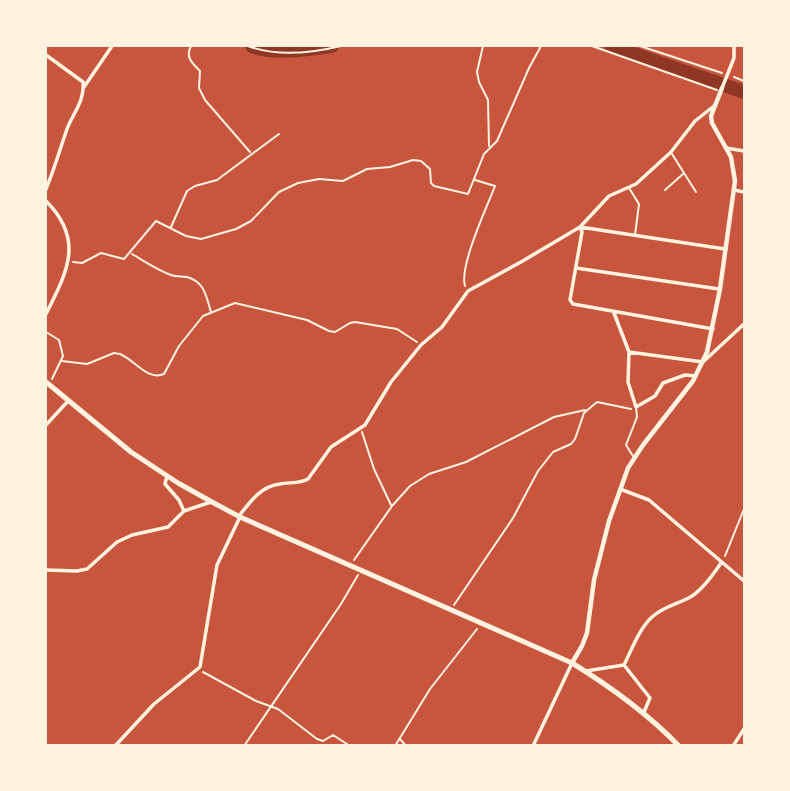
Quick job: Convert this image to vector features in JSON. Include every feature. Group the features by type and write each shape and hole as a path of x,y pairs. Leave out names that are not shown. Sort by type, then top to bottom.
{"main road":[{"path":"48,384 98,426 167,476 212,502 572,663 644,712 680,746"}],"street":[{"path":"46,189 68,126 82,99 84,87 111,46"},
{"path":"533,746 587,633 594,580 620,489 634,456 679,402 696,376 713,328 734,190 734,169 711,116 734,58 734,46"},
{"path":"46,55 83,82 84,87"},
{"path":"115,746 153,704 198,670 217,565 239,516 253,499 270,485 309,479 331,447 361,430 391,382 421,345 442,327 468,291 580,227 609,196 636,184 671,152 695,121 714,106"},
{"path":"726,148 744,151"},
{"path":"734,190 744,192"},
{"path":"46,201 60,216 71,249 46,314"},
{"path":"580,227 726,250"},
{"path":"580,227 582,232 570,300 573,304 713,328"},
{"path":"576,268 720,289"},
{"path":"614,313 629,352 628,382 636,407 654,396 663,383 685,375 696,376"},
{"path":"703,362 744,324"},
{"path":"629,352 703,362"},
{"path":"46,425 68,401"},
{"path":"167,476 165,484 179,500 184,511"},
{"path":"620,489 649,500 744,581"},
{"path":"46,570 87,569 117,542 132,535 167,527 184,511 212,502"},
{"path":"624,665 651,618 673,603 700,590 721,563"},
{"path":"586,671 624,665"},
{"path":"624,665 650,698 644,712"},
{"path":"733,746 744,729"}],"lane":[{"path":"671,152 696,192"},
{"path":"665,190 684,173"},
{"path":"628,188 639,204 634,236"},
{"path":"634,456 626,445 637,417 636,407"}],"path":[{"path":"191,46 189,59 200,71 199,88 205,100 251,153"},
{"path":"248,46 282,52 325,50 341,46"},
{"path":"68,262 82,262 101,253 124,260 156,221 186,236 201,239 220,234 251,221 285,187 319,179 343,181 367,169 390,167 413,160 430,169 431,183 439,188 468,194 489,147 488,100 477,72 482,46"},
{"path":"489,147 497,141 528,68 541,46"},
{"path":"592,46 721,90"},
{"path":"640,46 727,77 744,80"},
{"path":"171,228 187,191 217,180 279,134"},
{"path":"468,291 463,279 469,253 495,187 474,180"},
{"path":"131,253 163,272 200,283 211,312"},
{"path":"62,361 87,365 114,353 120,354 150,375 160,376 203,316 235,303 307,320 335,332 350,323 397,329 421,345"},
{"path":"46,332 59,340 63,356 48,384"},
{"path":"350,565 392,506 410,486 429,474 466,462 554,417 586,410 597,402 629,410 636,407"},
{"path":"452,609 513,518 538,471 553,452 575,439 586,410"},
{"path":"361,430 374,469 392,506"},
{"path":"721,563 735,537 737,522 744,509"},
{"path":"244,746 341,604 360,569"},
{"path":"395,746 430,689 482,622"},
{"path":"198,670 256,701 271,706 317,739 323,741 333,735 349,745"},
{"path":"399,738 406,746"}],"waterway":[{"path":"252,46 280,51 332,46"},
{"path":"611,46 744,92"}]}
